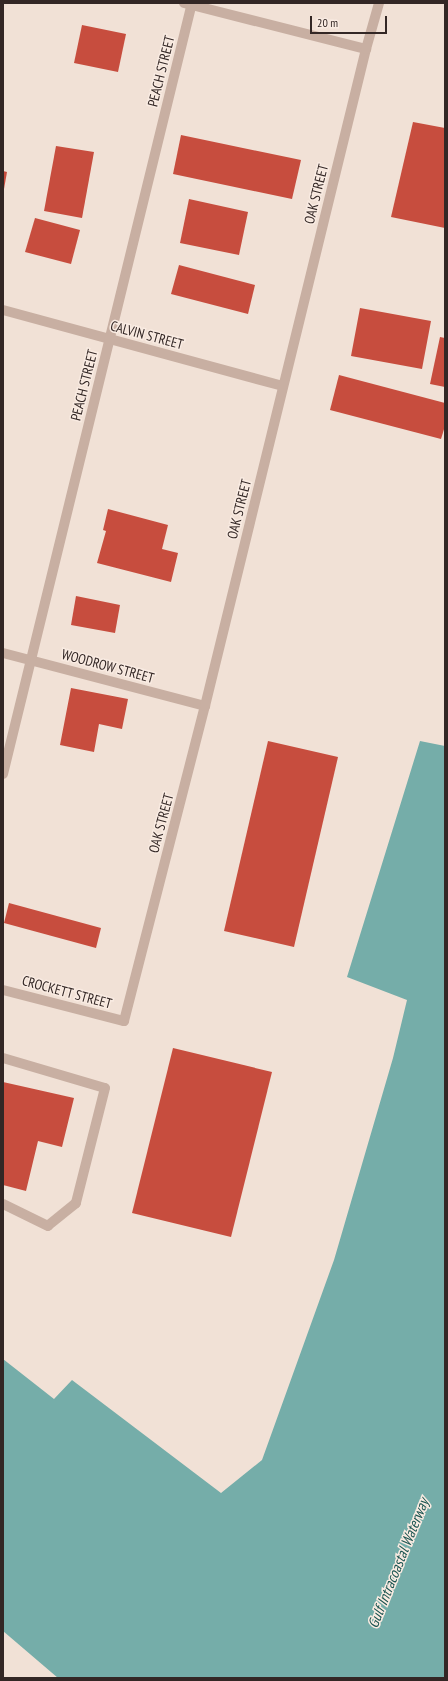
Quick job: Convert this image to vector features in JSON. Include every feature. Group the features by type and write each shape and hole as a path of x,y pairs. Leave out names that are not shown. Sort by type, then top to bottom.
{"street":[{"name":"OAK STREET","path":"124,1021 205,706 366,49 379,3"},
{"path":"189,4 366,49"},
{"name":"PEACH STREET","path":"3,774 189,4"},
{"name":"CALVIN STREET","path":"3,310 283,386"},
{"name":"WOODROW STREET","path":"3,653 205,706"},
{"name":"CROCKETT STREET","path":"3,990 124,1021"},
{"path":"3,1058 105,1088 76,1203 48,1226 3,1204"}],"water":[{"name":"Gulf Intracoastal Waterway","path":"420,741 445,746 445,1678 58,1678 3,1631 3,1359 54,1399 72,1380 221,1493 262,1460 334,1260 393,1058 407,1000 347,977"}],"building":[{"path":"82,25 126,34 118,72 74,63"},
{"path":"413,122 445,128 445,228 391,217"},
{"path":"181,135 301,160 292,199 173,174"},
{"path":"56,146 94,152 82,218 44,211"},
{"path":"3,171 7,172 4,189 3,189"},
{"path":"189,199 248,212 239,255 180,243"},
{"path":"35,218 80,230 71,264 25,252"},
{"path":"179,265 255,285 248,314 171,294"},
{"path":"360,308 431,321 422,369 351,356"},
{"path":"440,337 445,338 445,387 430,384"},
{"path":"339,375 445,403 445,426 441,439 330,410"},
{"path":"108,509 168,525 162,549 178,553 171,582 97,563 106,531 103,530"},
{"path":"76,596 120,605 115,633 71,625"},
{"path":"71,688 128,699 122,729 99,724 94,752 60,745"},
{"path":"268,741 338,757 294,947 224,931"},
{"path":"9,903 101,928 96,948 4,923"},
{"path":"173,1048 272,1072 231,1237 132,1213"},
{"path":"3,1082 74,1098 62,1147 38,1141 26,1191 3,1185"}]}
